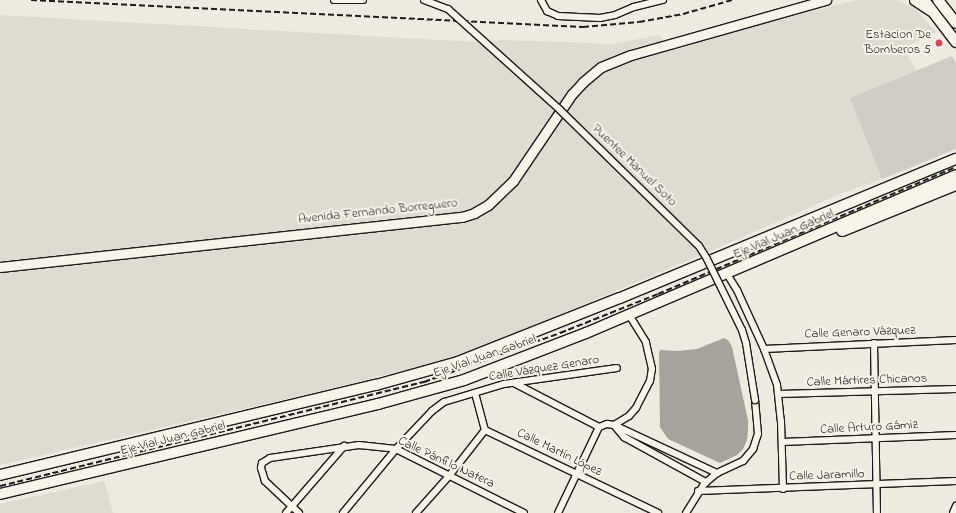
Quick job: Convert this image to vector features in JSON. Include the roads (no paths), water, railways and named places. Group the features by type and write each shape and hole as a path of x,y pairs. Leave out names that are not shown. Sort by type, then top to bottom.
{"main road":[{"name":"Avenida Fernando Borreguero","path":"0,267 462,217 488,206 513,181 572,94 583,82 601,67 631,55 826,0"},
{"path":"914,0 932,12 953,30 956,42"},
{"path":"924,0 932,12"},
{"path":"933,0 949,14"},
{"path":"938,0 956,23"},
{"path":"802,223 824,208 956,153"},
{"name":"Eje Vial Juan Gabriel","path":"0,475 376,385 458,362 494,349 802,223 956,158"},
{"name":"Eje Vial Juan Gabriel","path":"0,494 425,392 494,369 727,274 956,175"},
{"path":"787,248 817,241 956,185"}],"street":[{"path":"334,0 363,0"},
{"name":"Puentee Manuel Soto","path":"424,0 448,10 560,110 699,246 707,259 742,330 746,343 755,400 758,434 753,449 744,461 717,473 706,482 698,491 686,513"},
{"path":"541,0 547,11 558,16 600,18 616,15 634,7 663,0"},
{"path":"727,274 737,290 764,349 772,368 779,394 783,489"},
{"path":"614,425 629,416 636,408 650,381 652,368 646,342 629,315"},
{"name":"Calle Genaro Vázquez","path":"764,349 956,340"},
{"path":"874,343 877,513"},
{"name":"Calle Vázquez Genaro","path":"343,513 396,449 438,406 444,402 513,383 618,368"},
{"path":"513,383 599,428"},
{"name":"Calle Mártires Chicanos","path":"779,394 956,389"},
{"path":"416,513 449,476 484,430 475,393"},
{"path":"558,513 599,428 607,424 614,425 717,473"},
{"path":"614,425 624,437 706,482"},
{"name":"Calle Martín López","path":"484,430 658,513"},
{"name":"Calle Arturo Gámiz","path":"782,442 956,435"},
{"name":"Calle Pánfilo Natera","path":"292,507 264,481 261,468 262,463 270,458 344,446 373,445 396,449 524,513"},
{"path":"286,513 344,446"},
{"name":"Calle Jaramillo","path":"698,491 783,489 956,481"},
{"path":"953,513 956,506"},
{"path":"292,507 299,513"}],"railway":[{"path":"31,0 583,27 639,22 683,14 732,0"},
{"path":"0,486 424,382 560,333 658,294 956,167"}],"place":[{"name":"Estacion De Bomberos 5","path":"939,43"}]}
